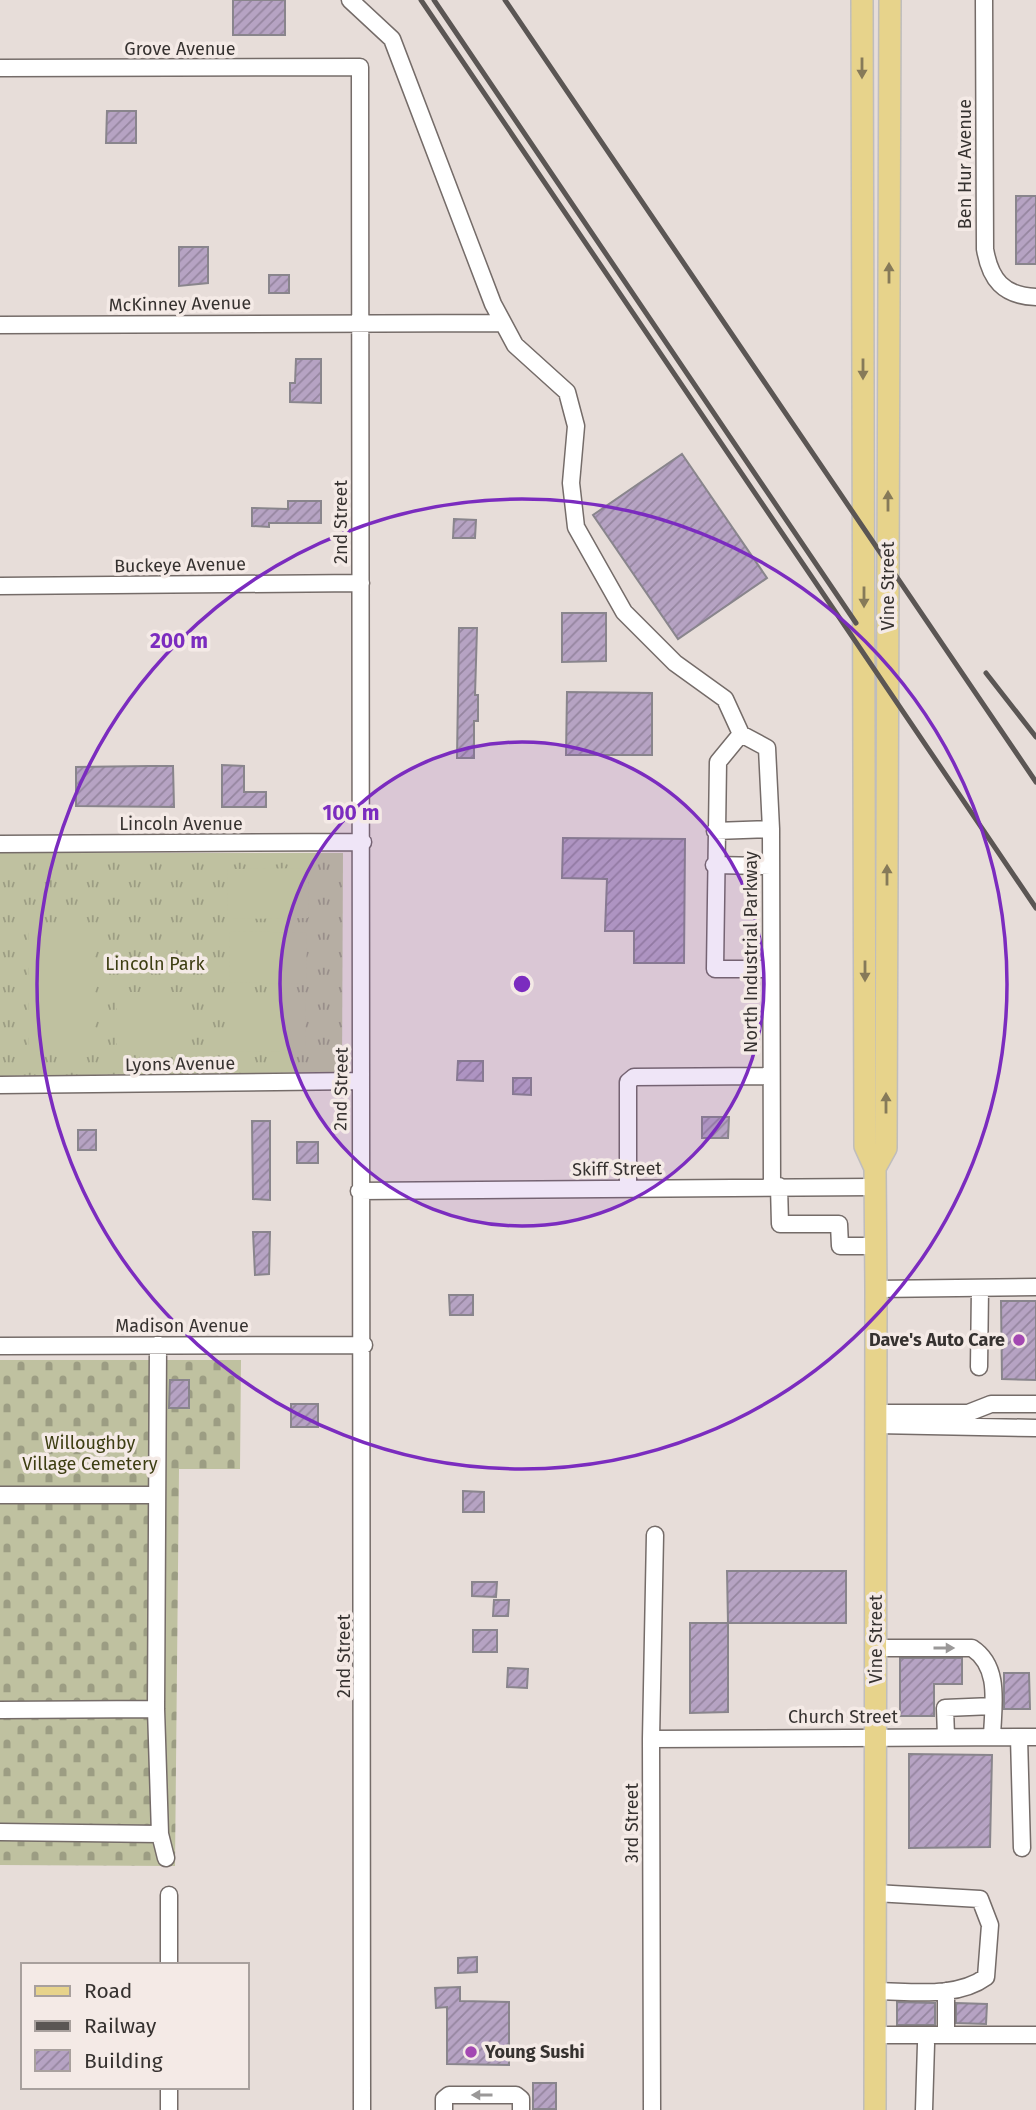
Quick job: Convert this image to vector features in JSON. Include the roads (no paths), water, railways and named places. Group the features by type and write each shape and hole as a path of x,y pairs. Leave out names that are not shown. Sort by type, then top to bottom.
{"main road":[{"name":"Vine Street","path":"862,0 865,1146 875,1178 876,1289 875,2110"},
{"name":"Vine Street","path":"875,1178 886,1148 890,0"}],"street":[{"path":"350,0 392,38 493,304 515,345 567,392 576,426 571,483 576,527 624,612 675,663 725,699 741,734 718,762 714,865 715,969 770,969"},
{"name":"Ben Hur Avenue","path":"984,0 985,248 988,268 996,283 1007,291 1036,297"},
{"name":"Grove Avenue","path":"0,68 360,67"},
{"name":"2nd Street","path":"360,67 363,842 359,1191 363,1345 362,2110"},
{"name":"McKinney Avenue","path":"0,326 503,323"},
{"name":"Buckeye Avenue","path":"0,586 360,583"},
{"name":"North Industrial Parkway","path":"741,734 767,748 771,829 770,1076 775,1186 780,1224 839,1224 840,1246 875,1246"},
{"path":"715,831 771,829"},
{"name":"Lincoln Avenue","path":"0,844 363,842"},
{"path":"714,865 770,866"},
{"path":"628,1188 628,1082 634,1077 770,1076"},
{"name":"Lyons Avenue","path":"0,1085 360,1081"},
{"name":"Skiff Street","path":"359,1191 775,1186 875,1178"},
{"path":"876,1289 1036,1287"},
{"path":"979,1367 980,1288"},
{"path":"158,1345 156,1709 160,1834 166,1858"},
{"name":"Madison Avenue","path":"0,1346 363,1345"},
{"path":"876,1419 968,1413 991,1404 1036,1404"},
{"path":"876,1419 1036,1427"},
{"path":"0,1495 157,1495"},
{"name":"3rd Street","path":"652,2110 651,1739 655,1535"},
{"path":"876,1648 972,1648 984,1656 992,1669 992,1737"},
{"path":"946,1736 945,1708 993,1706"},
{"path":"0,1710 156,1709"},
{"path":"1019,1737 1022,1848"},
{"name":"Church Street","path":"651,1739 1036,1737"},
{"path":"0,1832 160,1834"},
{"path":"875,1893 980,1899 990,1925 986,1977 974,1986 946,1991 875,1991"},
{"path":"169,1895 169,1963"},
{"path":"946,1991 946,2034"},
{"path":"875,2035 1036,2035"},
{"path":"924,2110 926,2044"},
{"path":"169,2089 169,2110"},
{"path":"444,2110 444,2099 449,2095 516,2095 521,2099 521,2110"}],"railway":[{"path":"421,0 1036,908"},
{"path":"434,0 856,623"},
{"path":"505,0 1036,782"},
{"path":"986,673 1036,737"}],"place":[{"name":"Dave's Auto Care","path":"1019,1340"},
{"name":"Young Sushi","path":"471,2052"}],"park label":[{"name":"Lincoln Park","path":"155,964"},
{"name":"Willoughby Village Cemetery","path":"90,1453"}]}
